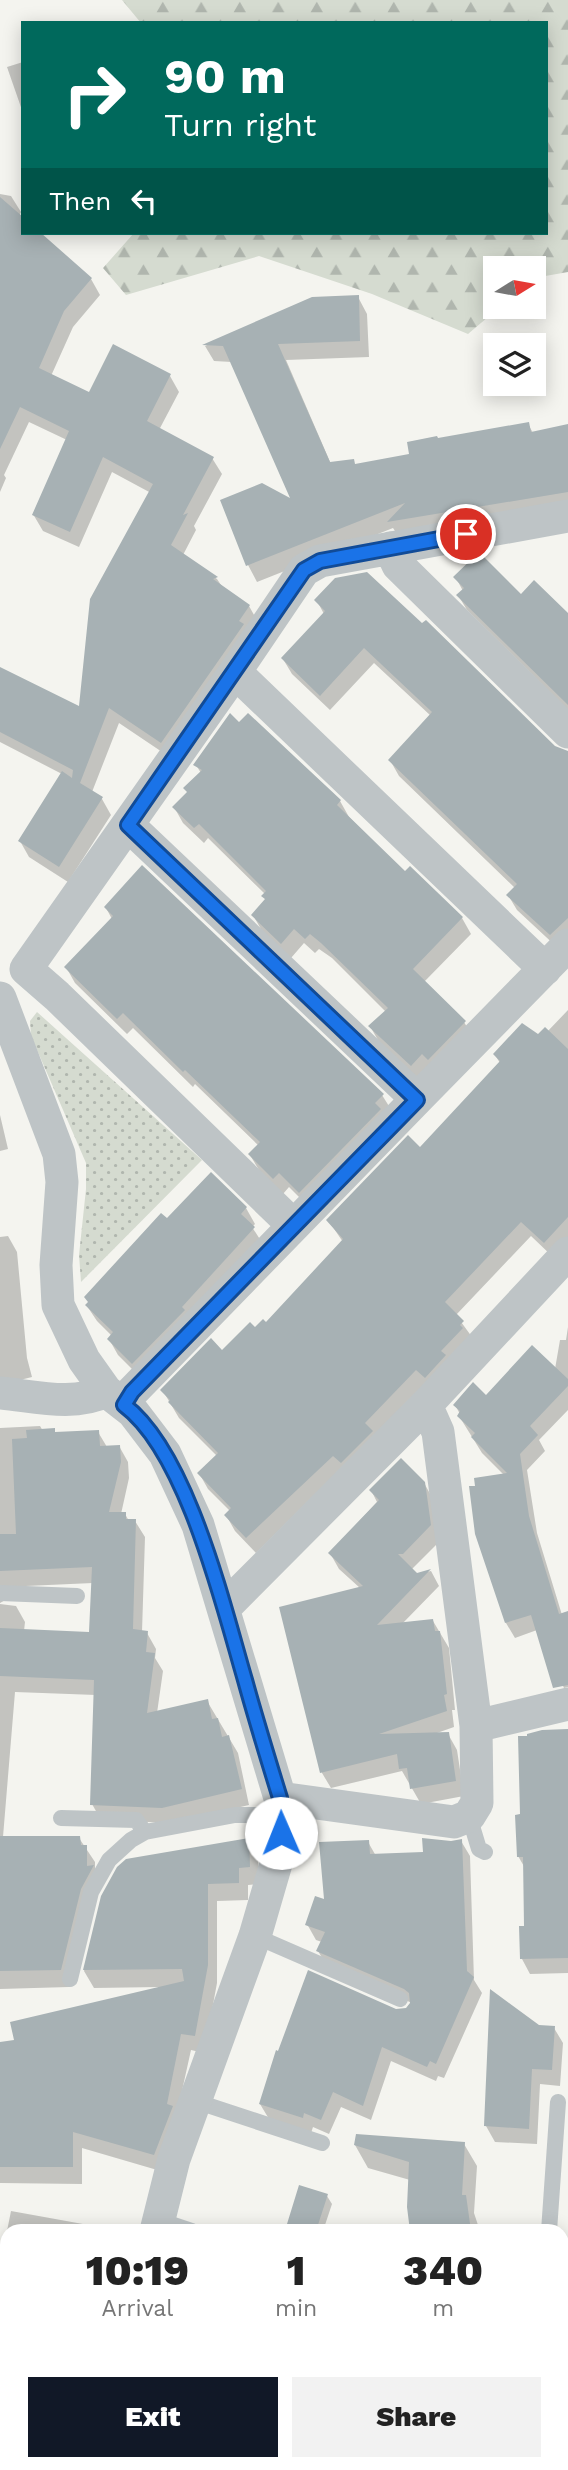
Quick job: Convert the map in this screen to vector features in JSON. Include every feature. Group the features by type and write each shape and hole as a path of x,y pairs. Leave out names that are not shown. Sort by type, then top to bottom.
{"street":[{"path":"158,2224 174,2159 255,1936 280,1850 281,1807 198,1525 165,1454 133,1412 115,1398 84,1360 58,1305 56,1265 62,1182 59,1154 0,999 26,969 304,570 320,561 568,516"},
{"path":"390,548 398,565 568,732"},
{"path":"235,672 545,969"},
{"path":"128,825 417,1100"},
{"path":"0,1394 74,1399 115,1398 132,1392 568,945"},
{"path":"26,969 293,1225"},
{"path":"224,1608 426,1405 568,1253"},
{"path":"281,1807 454,1822 469,1816 477,1803 476,1726 438,1432 426,1405"},
{"path":"476,1726 568,1704"}],"lane":[{"path":"0,1593 77,1596"},
{"path":"70,1979 90,1892 109,1860 131,1840 145,1832 281,1807"},
{"path":"469,1816 479,1849 485,1852"},
{"path":"61,1818 125,1818 136,1820 145,1832"},
{"path":"255,1936 400,1998"},
{"path":"195,2101 322,2143"},
{"path":"549,2224 558,2102"}],"green space":[{"path":"122,0 568,0 568,272 546,276 546,256 483,256 483,319 486,319 468,334 372,294 259,256 126,295 103,268 132,235 548,235 548,21 139,21"},
{"path":"37,1012 202,1160 81,1282 79,1255 86,1163 31,1036 30,1021"}],"building":[{"path":"0,197 21,215 21,235 43,235 92,278 64,311 39,368 89,392 113,344 171,374 147,421 214,457 183,515 188,513 171,545 218,577 213,579 250,605 239,621 244,624 161,743 109,708 80,783 103,797 59,867 18,841 62,771 72,778 73,770 0,732 0,667 79,706 90,599 153,484 103,457 70,532 32,515 69,431 20,407 0,449"},
{"path":"359,295 360,341 278,344 330,462 354,459 355,464 409,454 407,442 437,436 438,438 529,422 531,432 568,424 568,492 387,522 405,503 246,566 220,500 262,483 290,498 223,346 202,345 312,297"},
{"path":"479,552 521,594 534,580 568,613 568,705 456,595 464,588 453,577"},
{"path":"367,572 422,623 426,620 555,746 568,751 568,918 550,935 506,895 517,884 388,760 432,712 364,648 320,696 281,658 325,611 314,600 335,578"},
{"path":"230,713 239,722 248,713 341,800 337,805 405,871 410,866 463,917 413,969 466,1021 428,1060 422,1054 411,1066 368,1026 388,1008 321,943 310,934 305,939 294,929 281,944 251,915 265,899 261,896 266,891 199,824 194,828 172,807 187,792 183,788 202,770 193,765"},
{"path":"142,865 384,1094 375,1103 381,1109 299,1193 279,1173 273,1179 248,1154 260,1142 123,1013 117,1019 64,967 113,916 104,907"},
{"path":"522,1023 538,1034 545,1027 568,1049 568,1217 544,1243 521,1222 445,1302 464,1321 460,1325 463,1328 441,1351 446,1355 425,1378 416,1370 365,1423 373,1431 341,1463 333,1456 246,1538 224,1515 231,1508 197,1473 218,1453 168,1402 170,1400 160,1390 211,1338 222,1350 250,1322 255,1327 263,1319 266,1322 343,1239 326,1220 408,1135 420,1147 500,1061 493,1054"},
{"path":"211,1172 247,1207 241,1214 255,1227 182,1307 185,1310 132,1364 107,1339 113,1332 85,1305 88,1302 84,1297 161,1213 167,1218"},
{"path":"532,1345 568,1379 568,1386 530,1426 538,1435 520,1454 529,1516 559,1614 568,1611 568,1685 553,1688 531,1615 505,1623 475,1534 469,1486 475,1486 474,1478 507,1473 471,1437 475,1433 457,1416 460,1411 453,1405 473,1382 486,1395"},
{"path":"55,1428 55,1432 99,1430 100,1446 120,1445 121,1462 109,1512 126,1512 126,1519 136,1519 133,1629 148,1631 146,1652 155,1653 147,1713 208,1699 212,1719 218,1718 222,1737 229,1735 242,1789 162,1808 90,1805 94,1680 0,1676 0,1628 89,1632 92,1567 0,1571 0,1534 16,1534 12,1439 27,1438 26,1430"},
{"path":"401,1458 425,1482 431,1525 403,1554 398,1554 417,1573 431,1569 377,1625 433,1619 435,1631 440,1631 447,1711 379,1734 449,1732 456,1781 410,1789 407,1768 399,1769 397,1754 320,1773 279,1607 363,1586 328,1553 379,1500 369,1490"},
{"path":"568,1729 568,1958 520,1959 519,1926 524,1926 523,1857 517,1857 515,1815 520,1814 518,1736 527,1736 542,1730"},
{"path":"0,1836 80,1836 81,1845 87,1845 87,1866 94,1865 81,1889 61,1970 0,1971"},
{"path":"249,1838 250,1867 239,1868 239,1883 208,1884 208,1965 195,2036 181,2034 167,2104 173,2106 154,2155 73,2132 73,2167 0,2167 0,2042 14,2040 10,2022 184,1981 182,1969 83,1970 101,1896 117,1867 126,1859"},
{"path":"422,1838 451,1841 462,1839 467,1971 474,1977 436,2064 430,2061 427,2067 382,2047 363,2106 333,2092 321,2120 304,2113 303,2118 259,2104 276,2050 278,2051 308,1970 396,2009 406,2008 410,2003 409,1993 404,1989 316,1951 325,1932 305,1925 315,1896 324,1899 319,1842 369,1840 370,1854 423,1852"},
{"path":"490,1989 539,2025 555,2026 552,2070 532,2069 529,2129 484,2126"},
{"path":"356,2134 465,2142 462,2195 466,2195 470,2224 409,2224 409,2162 354,2145"},
{"path":"299,2185 328,2194 318,2224 287,2224"}],"route":[{"path":"281,1833 280,1798 198,1525 165,1454 133,1412 124,1405 132,1392 417,1100 128,825 304,570 320,561 466,534"}]}
